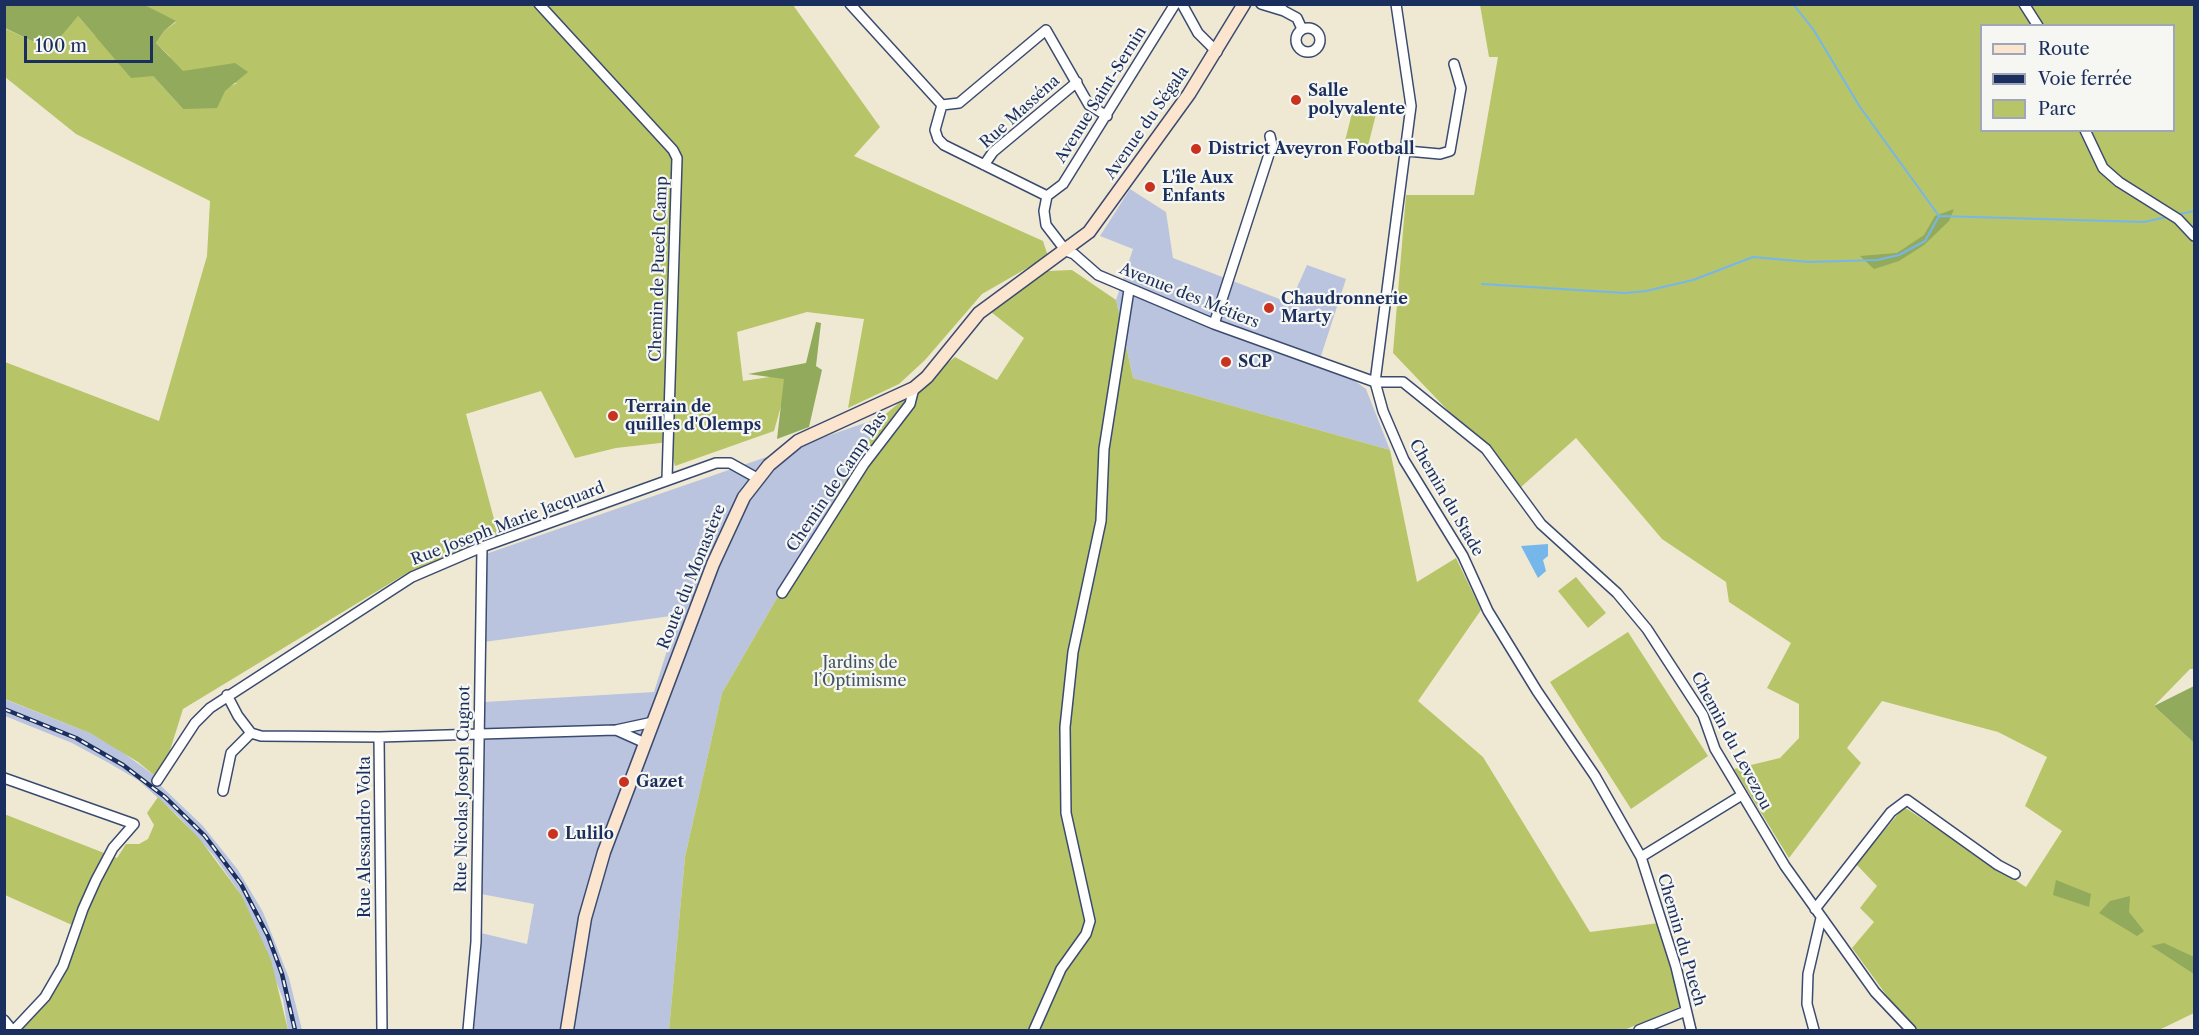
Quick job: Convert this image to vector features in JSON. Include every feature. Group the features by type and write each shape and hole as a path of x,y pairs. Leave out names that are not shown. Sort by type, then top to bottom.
{"street":[{"name":"Chemin de Puech Camp","path":"539,4 659,135 677,158 667,479"},
{"path":"850,4 942,105"},
{"path":"859,12 867,4"},
{"name":"Avenue Saint-Sernin","path":"1047,196 1063,184 1175,4"},
{"path":"1182,4 1198,33 1217,52"},
{"name":"Avenue du Ségala","path":"1065,252 1089,232 1162,134 1217,52 1244,4"},
{"path":"1261,4 1280,8 1297,18 1302,29"},
{"name":"Chemin du Stade","path":"1396,4 1411,106 1407,151 1392,239 1375,382 1383,411 1404,460 1463,556 1488,611 1537,691 1595,776 1641,857"},
{"path":"2024,4 2037,24"},
{"path":"942,105 959,103 1046,30 1089,105 1107,116"},
{"path":"1407,151 1440,154 1450,151 1461,88 1454,64"},
{"name":"Rue Masséna","path":"984,165 993,152 1077,82"},
{"path":"942,105 935,130 938,139 944,145 1047,196 1044,211 1046,225 1065,252"},
{"path":"2086,132 2103,168 2119,182 2171,215 2194,236"},
{"path":"1214,324 1272,145 1270,136"},
{"name":"Avenue des Métiers","path":"1065,252 1074,254 1098,275 1129,290 1214,324 1375,382 1403,382"},
{"name":"Route du Monastère","path":"567,1030 576,964 590,898 604,852 724,536 744,497 757,478 782,453 816,430 887,402 914,388 934,368 979,313 1065,252"},
{"path":"1034,1030 1061,969 1086,934 1090,921 1066,813 1065,738 1073,652 1101,521 1104,449 1129,290"},
{"name":"Chemin du Levezou","path":"1403,382 1486,449 1541,524 1617,593 1640,620 1703,715 1715,748 1785,866 1875,992 1911,1030"},
{"name":"Chemin de Camp Bas","path":"782,593 864,464 910,404 914,388"},
{"name":"Rue Joseph Marie Jacquard","path":"157,781 195,723 227,695 412,577 482,547 716,463 730,463 757,478"},
{"name":"Rue Nicolas Joseph Cugnot","path":"468,1030 476,942 482,547"},
{"path":"223,791 231,753 251,733 238,716 227,695"},
{"path":"380,737 616,730 653,722"},
{"path":"616,730 645,743"},
{"name":"Rue Alessandro Volta","path":"251,733 261,736 380,737 382,1030"},
{"path":"4,778 134,824 113,848 96,880 63,966 45,997 13,1030 4,1020"},
{"path":"1641,857 1742,795"},
{"path":"1814,1030 1808,1016 1807,993 1818,914 1891,812 1907,800 1998,865 2015,874"},
{"name":"Chemin du Puech","path":"1641,857 1676,967 1691,1030"},
{"path":"1639,1030 1686,1011"}],"shaded area":[{"path":"1130,189 1166,212 1173,258 1290,303 1307,265 1346,279 1321,356 1366,389 1390,450 1133,378 1116,300 1133,249 1100,236"},
{"path":"882,417 722,693 685,857 669,1030 468,1030 481,933 527,944 534,904 481,894 484,702 654,692 678,615 484,642 480,556"},
{"path":"4,699 90,733 118,749 155,776 160,785 203,826 238,870 263,912 289,978 302,1030 288,1030 283,999 242,896 214,856 179,817 138,780 107,762 72,743 5,716"}],"green space":[{"path":"4,5 145,5 176,21 164,31 156,43 183,71 235,63 248,72 225,91 217,108 183,109 153,76 131,78 78,16 56,42 32,41 5,28"},
{"path":"145,5 793,5 880,127 854,156 1043,241 1048,256 982,294 925,360 899,384 848,408 864,319 807,312 737,332 743,381 790,374 774,431 675,466 669,442 616,448 575,458 541,391 466,414 498,534 407,573 183,709 167,760 155,776 138,762 90,733 5,699 5,362 159,421 207,256 210,201 76,134 5,77 4,28 32,41 78,16 95,36 170,57 156,43 164,31 176,22","holes":["153,76 237,83 183,109"]},
{"path":"1480,5 2194,5 2194,669 2190,669 2154,706 2194,743 2194,1013 2159,1030 1912,1030 1852,948 1874,922 1860,908 1877,886 1856,864 1904,807 2026,887 2062,831 2025,806 2047,757 1998,732 1882,701 1847,748 1861,763 1789,858 1734,769 1780,758 1799,738 1799,704 1767,688 1791,643 1729,602 1726,582 1662,539 1576,438 1521,487 1393,353 1406,195 1474,195 1498,57 1489,57"},
{"path":"1354,105 1372,108 1376,114 1368,146 1345,141"},
{"path":"1954,209 1949,221 1924,245 1899,261 1874,269 1860,256 1897,253 1924,235 1935,216"},
{"name":"Jardins de l’Optimisme","path":"1072,270 1116,300 1133,378 1390,450 1417,582 1456,558 1481,610 1418,701 1483,757 1590,932 1659,923 1682,1006 1624,1030 669,1030 685,857 722,693 882,417 955,357 997,380 1024,338 991,312 1047,271"},
{"path":"816,322 821,323 816,366 822,370 809,427 777,439 784,379 748,374 806,363"},
{"path":"1576,577 1606,613 1588,628 1558,591"},
{"path":"1628,632 1708,756 1631,809 1550,682"},
{"path":"2194,686 2194,743 2154,706"},
{"path":"158,797 199,838 242,896 271,960 288,1030 19,1030 47,1003 61,977 72,925 5,895 4,814 117,858 126,844 139,844 148,839 154,825 147,813"},
{"path":"2056,880 2091,894 2089,907 2053,895"},
{"path":"2130,896 2129,912 2144,931 2137,936 2099,913 2110,901"},
{"path":"2164,943 2194,957 2194,974 2151,946"}],"water":[{"path":"1548,544 1548,556 1543,560 1546,571 1538,578 1521,546"}],"waterway":[{"path":"1793,4 1813,29 1860,107 1939,216 2144,222 2167,217"},
{"path":"2176,215 2194,211"},
{"path":"1482,284 1625,293 1646,291 1693,280 1753,257 1809,262 1877,260 1899,255 1925,241 1939,216"}],"railway":[{"path":"4,709 76,738 123,765 165,797 205,836 241,884 268,936 282,974 295,1030"}],"place":[{"name":"Salle polyvalente","path":"1296,100"},
{"name":"District Aveyron Football","path":"1196,149"},
{"name":"L'île Aux Enfants","path":"1150,187"},
{"name":"Chaudronnerie Marty","path":"1269,308"},
{"name":"SCP","path":"1226,362"},
{"name":"Terrain de quilles d'Olemps","path":"613,416"},
{"name":"Gazet","path":"624,782"},
{"name":"Lulilo","path":"553,834"}]}
